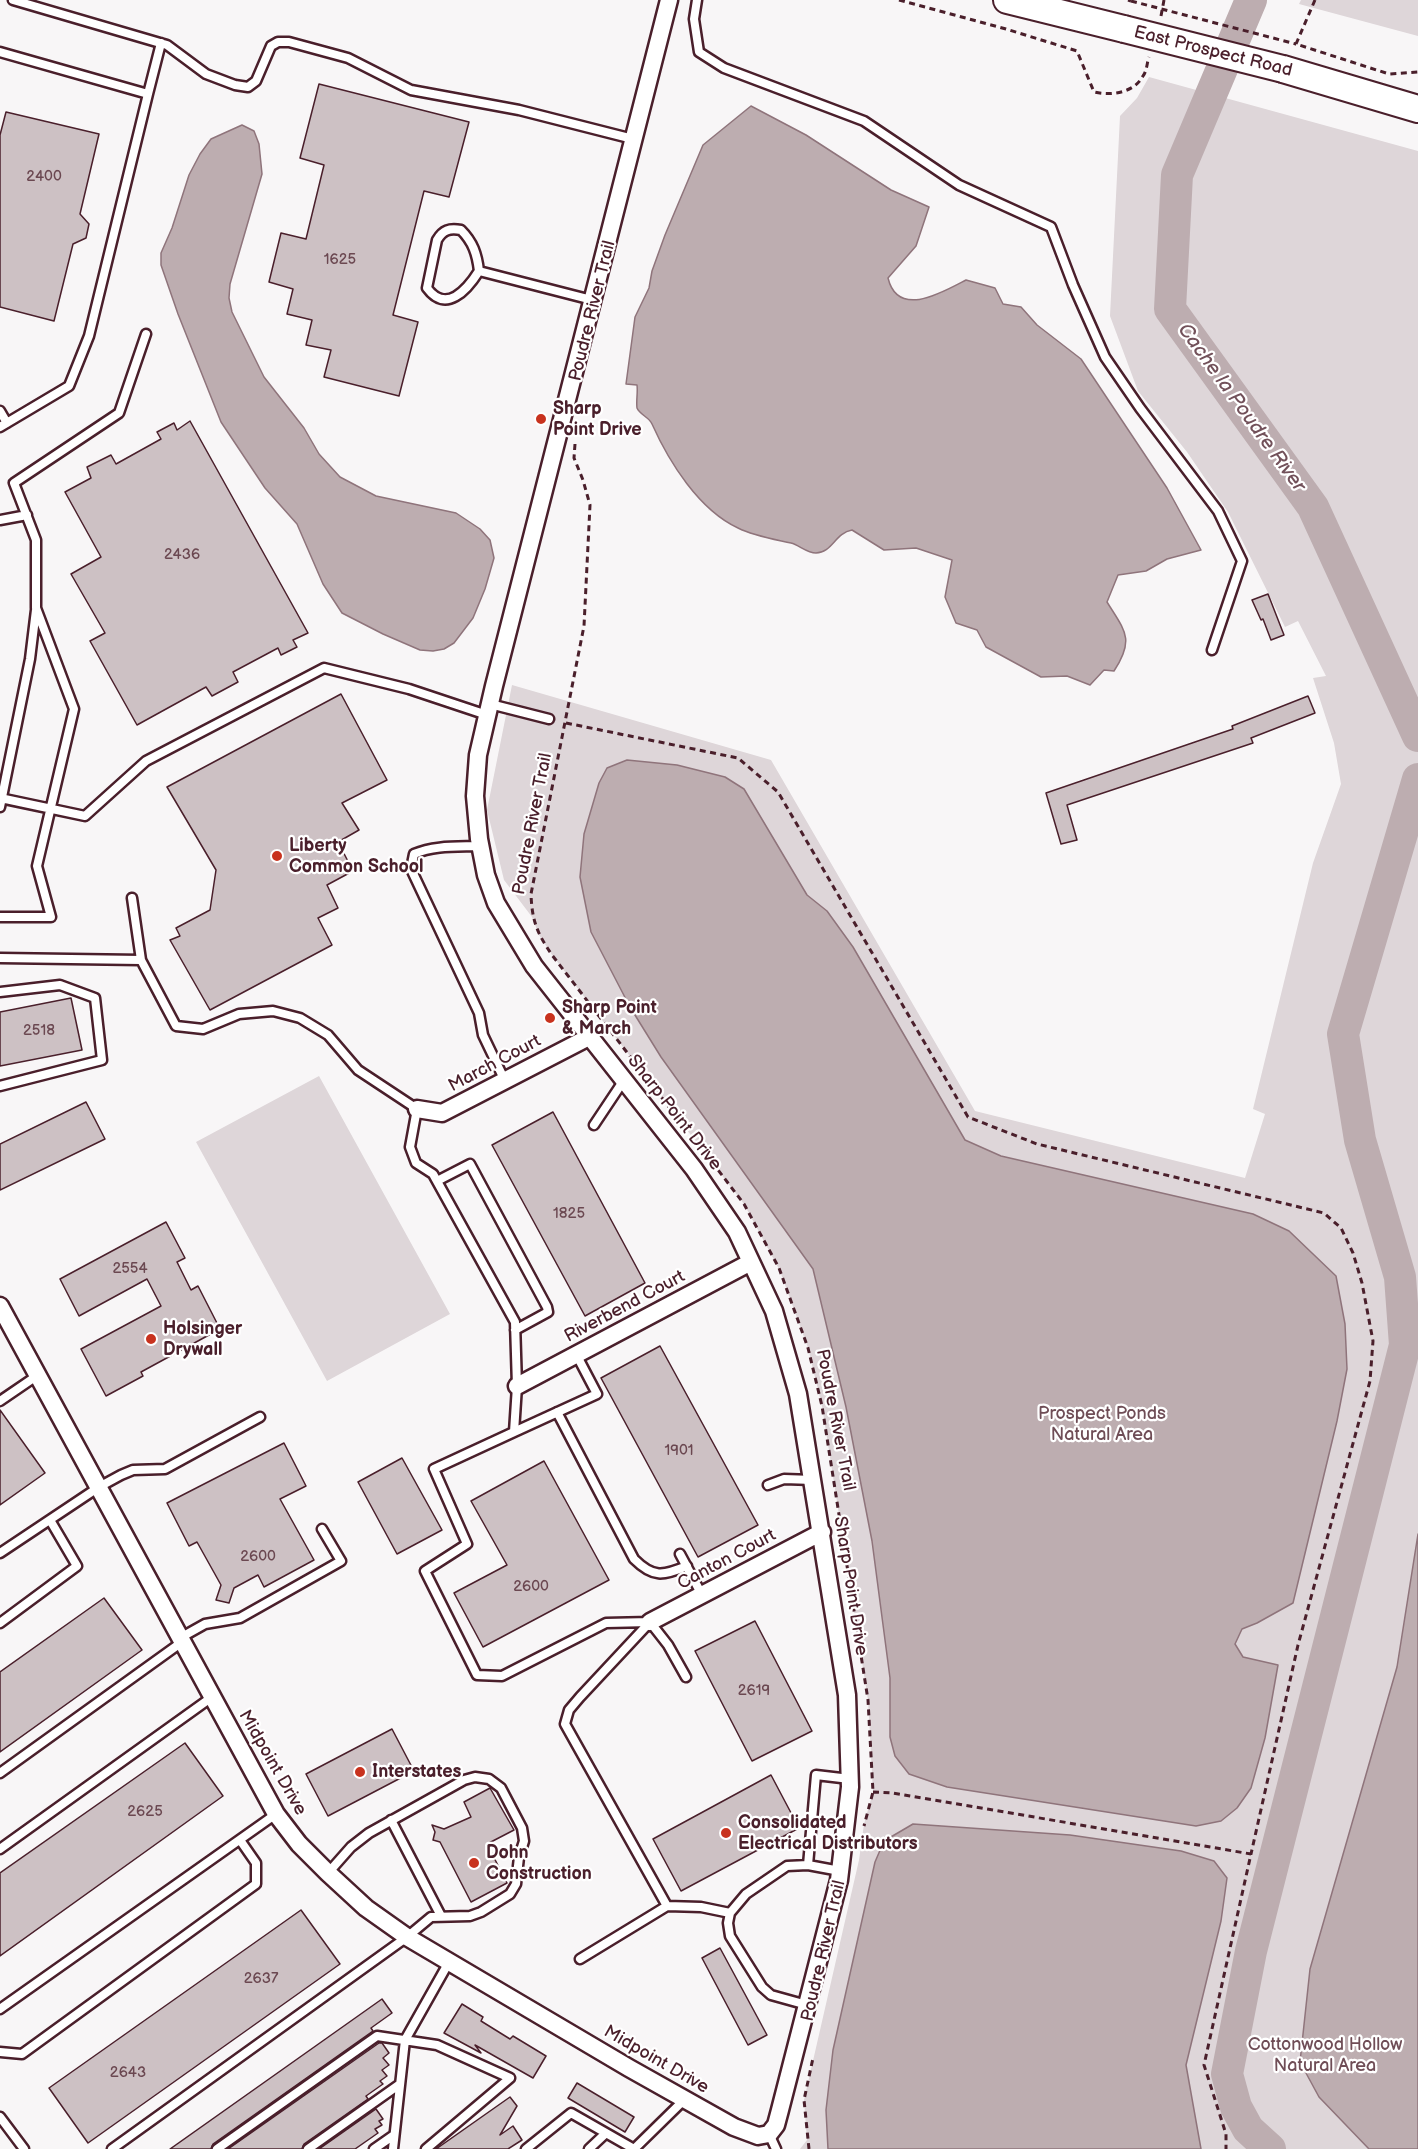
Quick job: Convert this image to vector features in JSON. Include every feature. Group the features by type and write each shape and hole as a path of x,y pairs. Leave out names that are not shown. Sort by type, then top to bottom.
{"main road":[{"name":"East Prospect Road","path":"1007,0 1283,69 1418,109"}],"street":[{"name":"Sharp Point Drive","path":"669,0 488,709 478,755 475,796 486,875 496,903 534,966 694,1168 737,1232 774,1311 798,1394 847,1695 850,1779 840,1871 776,2125 764,2142 734,2127"},
{"name":"March Court","path":"417,1109 442,1113 589,1037"},
{"name":"Riverbend Court","path":"517,1386 751,1262"},
{"name":"Midpoint Drive","path":"2,1316 38,1375 276,1814 299,1845 366,1908 406,1937 734,2127"},
{"name":"Canton Court","path":"650,1622 822,1532"}],"lane":[{"path":"13,0 34,3 167,45 206,74 235,85 248,87 256,81 272,46 278,42 289,42 348,58 411,90 519,110 633,140"},
{"path":"698,0 694,20 699,52 724,68 864,121 959,185 1051,227 1072,285 1105,357 1140,408 1218,511 1242,561 1212,650"},
{"path":"0,411 3,425 69,386 89,336 160,43"},
{"path":"0,52 148,94"},
{"path":"447,229 460,230 466,235 476,251 479,271 471,284 450,299 433,296 427,288 437,240 447,229"},
{"path":"479,271 592,300"},
{"path":"146,334 119,413 14,483 36,540 36,608 30,659 1,801 85,816 146,761 324,668 488,709 549,719"},
{"path":"0,520 27,515"},
{"path":"0,917 51,917 37,866 74,709 36,608"},
{"path":"481,846 423,850 414,854 411,869 479,1013 483,1035 506,1081"},
{"path":"132,898 141,960 176,1026 203,1029 239,1014 273,1011 300,1018 328,1035 358,1070 417,1109 410,1147 416,1164 433,1174 438,1181 515,1322 517,1386 514,1432"},
{"path":"0,958 141,960"},
{"path":"0,992 60,985 94,998 102,1060 0,1086"},
{"path":"594,1125 624,1080"},
{"path":"438,1181 470,1164 547,1307 548,1311 515,1330"},
{"path":"576,1354 597,1394 434,1469 467,1544 425,1571 477,1675 502,1676 606,1623 650,1622"},
{"path":"0,1401 38,1375"},
{"path":"557,1412 634,1559 644,1569 657,1574 669,1573 687,1566"},
{"path":"0,1553 99,1487 133,1470 165,1469 260,1417"},
{"path":"768,1485 784,1479 813,1480"},
{"path":"0,1623 77,1566 50,1520"},
{"path":"0,1773 205,1624 240,1618 341,1561 322,1529"},
{"path":"680,1554 702,1595"},
{"path":"650,1622 668,1645 686,1677"},
{"path":"650,1622 569,1710 566,1724 667,1906"},
{"path":"0,1849 212,1697"},
{"path":"808,1865 816,1775 850,1779"},
{"path":"112,2149 431,1917 470,1916 510,1894 517,1877 519,1857 524,1841 522,1828 501,1788 489,1779 475,1777 464,1780 369,1833 351,1846 328,1873"},
{"path":"0,2009 276,1814"},
{"path":"391,1820 441,1916"},
{"path":"0,2052 22,2054 256,1884 256,1863 240,1840"},
{"path":"807,2005 771,1995 762,1987 730,1936 728,1923 730,1914 746,1894 787,1866 808,1865 840,1871"},
{"path":"580,1959 667,1906 701,1907 730,1914"},
{"path":"393,2149 405,2040 449,1962"},
{"path":"217,2149 377,2036 437,2045 510,2078 426,2149"},
{"path":"308,2149 400,2084"},
{"path":"526,2149 571,2113 634,2149 685,2099"},
{"path":"0,2117 24,2149"},
{"path":"589,2149 606,2133"},
{"path":"374,2149 394,2135"}],"path":[{"path":"899,0 1077,51 1094,92 1106,95 1128,90 1143,77 1149,55"},
{"path":"1130,0 1296,44 1389,74 1418,72"},
{"path":"1158,24 1164,0"},
{"path":"1296,44 1315,0"},
{"name":"Poudre River Trail","path":"575,443 574,458 584,480 590,505 584,626 531,894 532,917 539,935 552,955 672,1110"},
{"path":"566,723 738,758 778,792 968,1117 1037,1144 1324,1213 1341,1228 1353,1253 1373,1341 1370,1381 1298,1645 1204,2065 1226,2134 1226,2149"},
{"name":"Poudre River Trail","path":"708,1156 744,1204 779,1268 808,1348 822,1406 868,1701 873,1792 863,1836"},
{"path":"873,1792 893,1793 1251,1854"},
{"name":"Poudre River Trail","path":"809,2149 804,2100 815,2049"}],"green space":[{"path":"1301,0 1418,0 1418,36 1299,4"},
{"name":"Prospect Ponds Natural Area","path":"1149,77 1418,151 1418,2149 800,2149 807,2140 804,2100 873,1792 868,1700 822,1406 808,1348 780,1271 744,1204 552,955 539,935 532,917 504,880 487,810 512,685 771,760 975,1111 1245,1178 1265,1114 1253,1109 1313,863 1341,784 1334,743 1313,678 1326,676 1298,621 1285,627 1228,512 1187,452 1138,391 1110,316 1120,116 1137,98"},
{"path":"319,1076 450,1314 327,1381 196,1142"}],"shaded area":[{"path":"751,106 806,135 891,190 929,207 916,246 888,278 893,290 901,297 911,300 946,291 966,280 995,288 1003,304 1021,307 1037,325 1081,359 1167,488 1201,550 1167,559 1146,571 1118,575 1107,602 1123,628 1126,643 1114,671 1104,670 1090,685 1067,676 1041,677 986,647 977,630 956,623 945,597 952,560 916,548 884,550 852,530 841,535 826,550 816,553 791,543 738,528 710,510 698,497 676,469 651,422 638,410 637,385 626,384 635,317 649,288 652,271 665,235 703,145"},
{"path":"242,125 254,131 259,144 262,174 230,284 229,298 232,312 264,377 304,428 319,454 340,477 376,496 456,513 480,529 490,540 494,558 473,618 454,643 444,649 420,650 342,613 323,584 297,524 265,488 221,422 178,314 161,265 161,253 172,228 189,175 200,154 211,139"},
{"path":"627,760 677,765 725,777 744,789 807,895 827,911 853,947 965,1140 1001,1156 1253,1214 1289,1231 1336,1276 1345,1324 1347,1369 1337,1421 1293,1603 1242,1629 1235,1644 1243,1657 1278,1665 1265,1738 1251,1788 1237,1808 1221,1821 1196,1826 947,1787 909,1774 895,1756 890,1737 890,1678 872,1541 846,1407 813,1269 661,1057 630,1007 591,932 580,877 584,834 599,783 607,768"},
{"path":"1418,1534 1418,2149 1369,2149 1319,2097 1300,2062 1310,1969 1397,1667"},
{"path":"913,1824 1070,1835 1181,1851 1214,1861 1227,1878 1221,1921 1186,2065 1201,2149 828,2149 826,2110 833,2050 875,1862 884,1841"}],"building":[{"path":"319,84 469,122 449,197 424,191 393,315 418,322 399,396 324,377 331,350 306,345 312,320 287,314 293,289 269,282 281,233 306,239 324,165 300,158"},
{"path":"6,112 99,134 80,214 89,224 86,238 73,244 54,321 0,307 0,135"},
{"path":"190,421 308,633 293,640 297,647 281,655 278,648 233,672 238,682 212,696 206,687 137,725 90,641 105,633 71,574 101,557 65,492 91,478 87,467 111,455 116,464 161,439 157,432 174,423 177,430"},
{"path":"1268,594 1284,635 1271,640 1252,600"},
{"name":"Liberty Common School","path":"341,694 387,780 342,803 359,830 338,842 353,871 327,885 338,908 318,918 332,945 210,1010 170,940 180,936 176,928 210,910 216,870 167,787"},
{"path":"1308,696 1315,713 1251,738 1253,743 1067,805 1077,840 1061,844 1046,793 1233,729 1232,726"},
{"path":"71,998 82,1050 0,1066 0,1012"},
{"path":"86,1102 105,1139 0,1190 0,1144"},
{"path":"553,1112 645,1283 585,1316 492,1145"},
{"path":"166,1222 185,1258 177,1262 191,1290 198,1286 220,1329 141,1372 143,1376 106,1396 81,1349 161,1306 147,1279 79,1316 60,1279"},
{"path":"660,1346 758,1525 698,1557 601,1378"},
{"path":"0,1410 45,1473 0,1505"},
{"path":"284,1443 306,1486 280,1499 314,1560 264,1587 258,1575 234,1588 229,1603 216,1600 221,1585 197,1542 189,1546 167,1503"},
{"path":"402,1458 442,1530 397,1554 358,1482"},
{"path":"544,1461 609,1580 483,1647 454,1593 507,1565 471,1501"},
{"path":"104,1598 142,1650 0,1752 0,1672"},
{"path":"755,1621 812,1731 752,1761 695,1651"},
{"name":"Interstates","path":"392,1729 414,1771 328,1816 306,1774"},
{"path":"185,1743 223,1796 0,1956 0,1873"},
{"name":"Consolidated Electrical Distributors","path":"771,1775 799,1828 681,1891 653,1839"},
{"name":"Dohn Construction","path":"490,1788 514,1830 487,1844 507,1883 471,1902 440,1842 433,1840 435,1832 432,1825 444,1829 471,1817 464,1802"},
{"path":"301,1910 340,1964 88,2143 49,2088"},
{"path":"720,1948 767,2035 748,2045 702,1958"},
{"path":"382,1999 392,2013 371,2028 373,2031 213,2144 211,2149 170,2149"},
{"path":"462,2004 483,2017 481,2021 510,2039 513,2036 546,2056 533,2078 475,2045 481,2053 444,2033"},
{"path":"382,2043 389,2053 383,2058 389,2065 382,2070 387,2076 380,2081 383,2084 366,2096 368,2099 304,2144 302,2149 228,2149"},
{"path":"577,2083 634,2117 625,2132 568,2098"},
{"path":"510,2097 517,2106 500,2135 513,2126 522,2140 508,2149 436,2149"},
{"path":"376,2109 383,2119 379,2121 382,2125 375,2129 378,2133 355,2149 319,2149"}],"waterway":[{"name":"Cache la Poudre River","path":"1251,0 1177,175 1170,309 1313,507 1418,736"},
{"path":"1270,2149 1248,2129 1236,2107 1227,2074 1251,1951 1405,1345 1400,1277 1360,1140 1343,1034 1418,779"}],"place":[{"name":"Sharp Point Drive","path":"541,419"},
{"name":"Liberty Common School","path":"277,856"},
{"name":"Sharp Point & March","path":"550,1018"},
{"name":"Holsinger Drywall","path":"151,1339"},
{"name":"Interstates","path":"360,1772"},
{"name":"Consolidated Electrical Distributors","path":"726,1833"},
{"name":"Dohn Construction","path":"474,1863"}],"park label":[{"name":"Cottonwood Hollow Natural Area","path":"1325,2055"}]}
